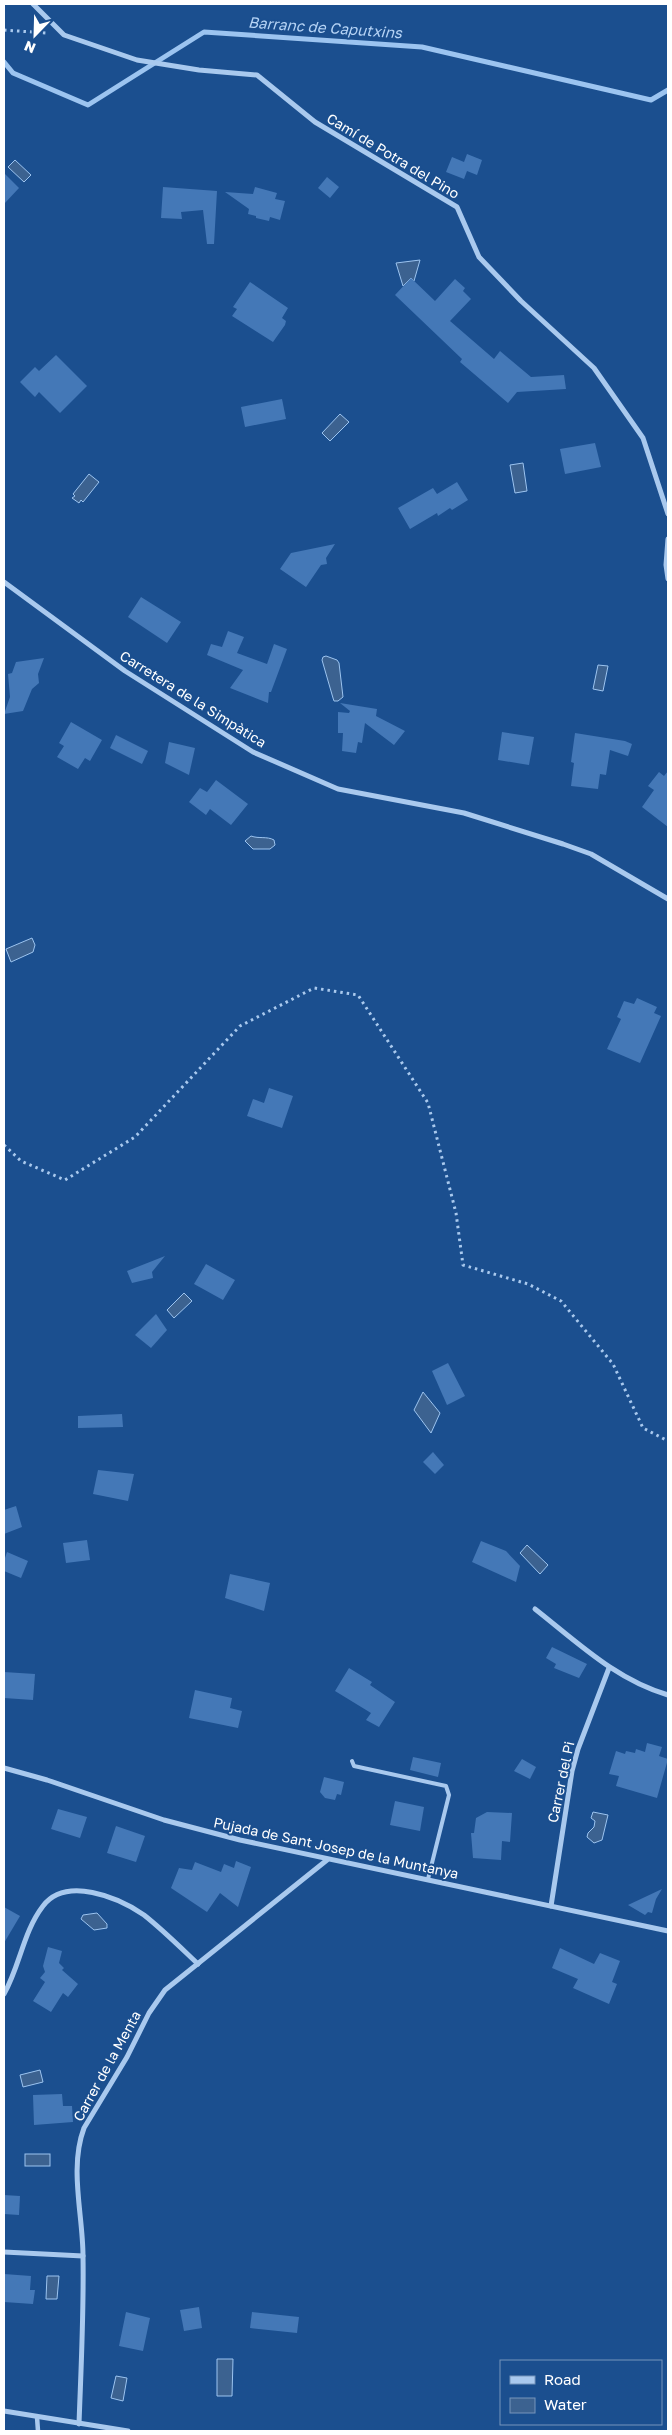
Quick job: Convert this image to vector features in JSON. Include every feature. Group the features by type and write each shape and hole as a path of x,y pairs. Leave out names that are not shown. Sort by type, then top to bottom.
{"street":[{"name":"Camí de Potra del Pino","path":"33,4 64,35 137,60 200,70 257,76 315,122 457,207 479,257 521,301 594,368 638,430 643,438 668,514"},
{"path":"668,539 666,565 668,579"},
{"name":"Carretera de la Simpàtica","path":"4,582 124,672 253,752 338,789 464,813 563,844 591,854 668,899"},
{"path":"535,1609 609,1668 656,1692 668,1695"},
{"name":"Carrer del Pi","path":"551,1906 572,1771 578,1749 609,1668"},
{"name":"Pujada de Sant Josep de la Muntanya","path":"4,1768 47,1780 99,1799 205,1832 327,1860 428,1879 668,1931"},
{"name":"Carrer de la Menta","path":"79,2424 83,2256 78,2168 80,2138 84,2128 156,2002 171,1986 327,1860"},
{"path":"4,1994 12,1979 34,1919 49,1899 64,1892 95,1894 130,1907 144,1915 198,1964"},
{"path":"4,2252 83,2256"},
{"path":"4,2411 128,2431"},
{"path":"37,2417 38,2431"}],"lane":[{"path":"352,1761 354,1766 374,1772 446,1786 450,1794 428,1879"}],"path":[{"path":"4,30 64,35"},
{"path":"4,1145 21,1161 65,1180 135,1138 186,1087 240,1026 314,988 358,995 428,1103 456,1213 463,1265 528,1284 561,1301 613,1364 643,1428 668,1441"}],"water":[{"path":"15,160 31,175 24,182 8,167"},
{"path":"420,260 414,281 411,278 403,286 396,263"},
{"path":"340,414 349,422 330,441 322,433"},
{"path":"523,463 527,491 515,493 510,465"},
{"path":"89,474 99,482 83,502 81,500 79,503 72,498 75,496 73,494"},
{"path":"326,656 337,660 339,663 343,697 338,701 334,701 322,660"},
{"path":"598,665 608,666 603,691 593,689"},
{"path":"251,836 274,840 275,845 270,849 253,849 245,841"},
{"path":"32,938 35,945 33,952 11,962 6,949"},
{"path":"184,1293 192,1301 174,1318 167,1310"},
{"path":"423,1392 440,1413 431,1433 414,1410"},
{"path":"527,1545 548,1565 540,1574 520,1553"},
{"path":"593,1812 608,1815 602,1840 594,1843 587,1837 594,1827 595,1821 591,1818"},
{"path":"97,1913 107,1924 107,1928 94,1930 81,1919 83,1915"},
{"path":"40,2070 43,2082 23,2087 20,2075"},
{"path":"25,2154 50,2154 50,2166 25,2166"},
{"path":"47,2276 59,2276 57,2299 46,2299"},
{"path":"217,2359 233,2359 232,2396 217,2396"},
{"path":"116,2376 127,2378 123,2401 111,2398"}],"building":[{"path":"467,154 482,160 477,175 467,171 464,179 446,172 452,157 464,162"},
{"path":"4,173 19,188 4,204"},
{"path":"327,177 339,187 330,198 318,188"},
{"path":"163,187 217,191 214,244 207,244 203,210 181,212 182,219 161,218"},
{"path":"255,187 277,193 275,199 285,201 280,220 270,217 269,221 248,214 249,209 225,192 253,194"},
{"path":"411,278 435,301 455,279 465,288 463,291 471,299 450,321 494,359 500,351 531,377 564,375 566,389 517,392 508,403 460,362 462,359 395,295"},
{"path":"250,282 288,308 282,318 286,321 285,325 273,342 232,316 237,309 233,307"},
{"path":"56,355 87,386 60,413 39,392 35,397 20,382 35,367 39,371"},
{"path":"282,399 286,419 245,427 241,407"},
{"path":"595,443 601,467 565,474 560,449"},
{"path":"457,482 468,500 438,516 437,513 410,529 398,508 433,488 437,494"},
{"path":"335,544 326,558 327,564 321,565 306,587 280,569 291,553"},
{"path":"141,597 181,622 167,643 128,617"},
{"path":"228,631 244,637 237,653 267,664 274,644 287,649 271,692 269,692 268,703 230,688 243,670 207,655 211,644 222,647"},
{"path":"44,658 38,674 39,683 32,689 23,711 4,714 10,697 8,674 12,673 16,662"},
{"path":"340,703 377,709 376,716 405,731 394,745 365,723 362,743 358,742 356,753 342,751 343,733 338,733 338,712 349,713 350,711"},
{"path":"71,722 102,740 90,761 85,758 78,769 57,757 64,746 59,743"},
{"path":"502,732 534,737 529,765 498,760"},
{"path":"575,733 625,741 632,744 628,756 610,750 606,775 600,774 598,789 571,786 574,763 571,762"},
{"path":"116,735 148,751 142,764 110,748"},
{"path":"169,742 195,748 189,775 165,763"},
{"path":"668,771 668,827 642,807 654,790 648,786 659,772 664,776"},
{"path":"216,780 248,804 231,825 210,809 206,815 189,802 200,788 207,792"},
{"path":"637,998 657,1007 654,1013 661,1016 640,1063 607,1049 621,1019 617,1017 624,1001 634,1004"},
{"path":"269,1088 293,1096 282,1128 247,1116 253,1099 264,1103"},
{"path":"165,1256 152,1272 153,1278 132,1283 127,1271"},
{"path":"206,1264 235,1280 223,1300 194,1284"},
{"path":"156,1314 167,1330 151,1348 135,1335"},
{"path":"448,1363 465,1396 447,1405 432,1371"},
{"path":"122,1414 123,1427 78,1428 78,1416"},
{"path":"433,1452 444,1465 435,1474 423,1462"},
{"path":"98,1470 134,1474 128,1501 93,1494"},
{"path":"16,1506 22,1527 4,1534 4,1510"},
{"path":"87,1540 90,1560 66,1563 63,1543"},
{"path":"481,1541 506,1551 520,1566 516,1582 472,1562"},
{"path":"7,1552 28,1561 21,1578 4,1571 4,1561"},
{"path":"230,1574 270,1583 264,1611 225,1598"},
{"path":"552,1647 587,1664 579,1678 554,1668 556,1664 546,1658"},
{"path":"349,1668 372,1682 370,1685 395,1702 379,1727 366,1720 371,1713 335,1691"},
{"path":"4,1672 35,1674 33,1700 4,1698"},
{"path":"195,1690 232,1698 230,1708 242,1711 238,1728 189,1718"},
{"path":"647,1743 662,1747 659,1756 668,1759 657,1798 616,1786 619,1776 609,1774 616,1751 625,1754 626,1751 635,1753 636,1749 645,1752"},
{"path":"413,1757 441,1763 438,1777 410,1770"},
{"path":"522,1759 536,1767 530,1779 514,1771"},
{"path":"324,1777 344,1782 341,1795 337,1794 335,1800 325,1798 320,1792"},
{"path":"395,1801 424,1807 420,1831 390,1825"},
{"path":"58,1809 87,1817 80,1838 51,1829"},
{"path":"487,1812 512,1813 510,1842 502,1841 501,1860 473,1858 471,1833 474,1833 476,1818"},
{"path":"116,1826 145,1836 136,1862 107,1853"},
{"path":"236,1861 251,1867 238,1907 220,1893 207,1912 171,1888 179,1868 192,1870 195,1862 221,1872 224,1864 234,1868"},
{"path":"662,1889 656,1899 652,1913 648,1912 645,1915 628,1905"},
{"path":"4,1907 20,1916 4,1943"},
{"path":"48,1947 62,1951 59,1963 64,1968 62,1970 78,1984 68,1997 63,1993 51,2012 33,2001 45,1982 40,1978 45,1972 43,1966"},
{"path":"560,1948 594,1964 600,1953 620,1961 612,1982 617,1984 609,2004 573,1988 578,1979 552,1968"},
{"path":"62,2094 63,2106 72,2106 73,2122 34,2125 33,2095"},
{"path":"4,2195 20,2196 19,2215 4,2214"},
{"path":"4,2274 31,2276 30,2290 35,2290 33,2304 4,2302"},
{"path":"199,2307 202,2328 184,2331 180,2310"},
{"path":"126,2312 150,2318 143,2351 119,2346"},
{"path":"252,2312 299,2317 297,2333 250,2328"}],"waterway":[{"name":"Barranc de Caputxins","path":"4,62 13,73 88,105 204,32 422,47 651,100 668,90"}]}
